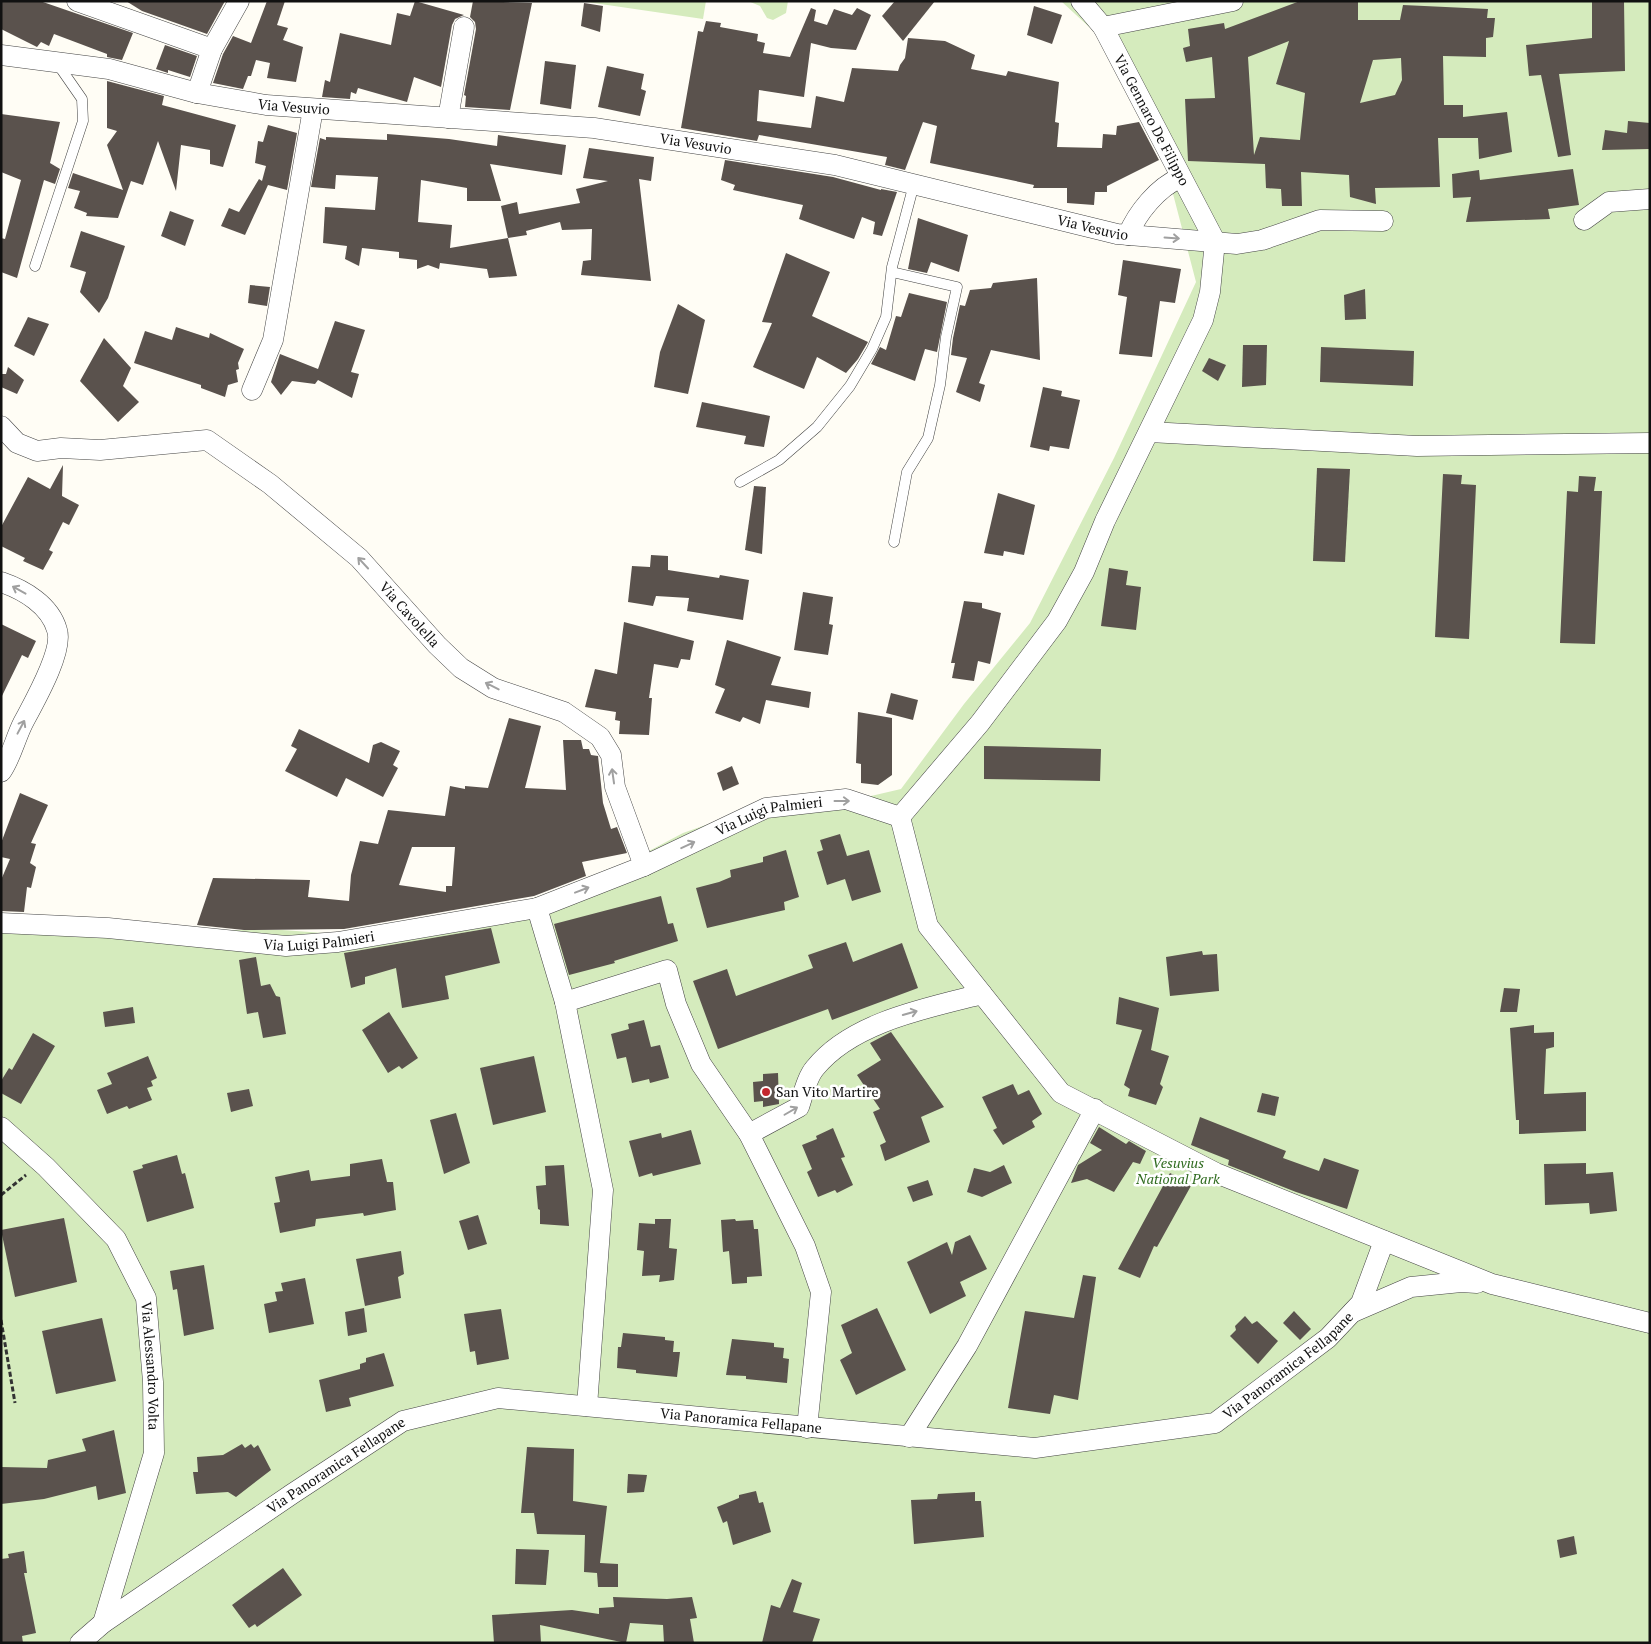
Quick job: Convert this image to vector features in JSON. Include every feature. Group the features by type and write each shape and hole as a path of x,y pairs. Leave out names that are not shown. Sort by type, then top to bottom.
{"street":[{"path":"77,1 212,49"},
{"path":"197,93 212,49 239,1"},
{"name":"Via Gennaro De Filippo","path":"1081,1 1103,27 1215,242"},
{"path":"1103,27 1233,1"},
{"path":"448,118 464,27"},
{"name":"Via Vesuvio","path":"1,55 109,70 197,93 266,105 604,130 835,165 1128,235 1237,244 1262,240 1320,220 1384,221"},
{"path":"252,390 273,340 313,109"},
{"path":"1128,235 1135,218 1170,183 1180,178"},
{"path":"1584,220 1609,202 1650,199"},
{"path":"1215,242 1210,292 1203,320 1148,432 1084,572 1058,621 980,723 900,817 928,926 1061,1093 1096,1109 1216,1173 1492,1284 1650,1323"},
{"name":"Via Cavolella","path":"1,426 17,443 37,451 61,448 100,450 207,440 226,452 270,484 359,558 437,645 461,668 493,688 564,712 600,737 610,755 615,787 644,866"},
{"path":"1148,432 1417,446 1650,443"},
{"path":"1,582 20,589 44,608 58,631 56,650 44,684 15,739 1,772"},
{"name":"Via Luigi Palmieri","path":"644,866 766,808 846,799 900,817"},
{"path":"587,1406 602,1190 565,1002 537,908 644,866"},
{"name":"Via Luigi Palmieri","path":"1,923 108,928 286,946 338,942 537,908"},
{"path":"565,1002 666,970 676,1004 701,1064 749,1134 805,1246 821,1292 807,1428"},
{"path":"749,1134 799,1107 814,1069 843,1042 905,1014 982,994"},
{"path":"910,1437 967,1346 1096,1109"},
{"name":"Via Alessandro Volta","path":"1,1127 37,1158 116,1239 146,1298 153,1382 154,1453 103,1623"},
{"name":"Via Panoramica Fellapane","path":"80,1643 103,1623 292,1494 403,1422 498,1398 1035,1448 1215,1424 1328,1338 1353,1312 1361,1303 1384,1241"},
{"path":"1353,1312 1412,1287 1461,1282 1492,1284"}],"lane":[{"path":"35,266 83,121 82,99 56,62"},
{"path":"740,482 780,460 817,427 850,386 872,349 886,317 892,272 914,184"},
{"path":"892,272 957,287 946,337 940,385 928,438 907,472 894,542"}],"path":[{"path":"1,1195 27,1174 37,1158"},
{"path":"1,1320 15,1403"}],"green space":[{"path":"580,1 706,1 703,19"},
{"path":"748,1 788,1 786,13 773,20 767,18 760,6"},
{"name":"Vesuvius National Park","path":"1061,1 1650,1 1650,1643 1,1643 1,918 194,930 282,930 338,934 511,905 540,896 632,860 683,833 754,808 832,791 871,796 901,789 964,704 1030,623 1114,458 1196,282 1166,167 1101,38"}],"building":[{"path":"1,1 40,1 133,33 122,60 107,57 107,54 54,34 49,46 41,42 37,47 1,29"},
{"path":"126,1 225,1 207,34 142,11"},
{"path":"267,1 285,1 277,25 288,28 283,40 303,47 296,82 267,78 270,63 256,60 251,76 248,76 243,89 213,83 223,54 233,36 251,43"},
{"path":"415,1 464,15 455,19 452,25 441,87 414,77 407,102 358,88 356,94 351,92 350,99 322,97 325,80 330,82 340,33 391,45 397,13 410,16"},
{"path":"473,1 532,3 510,110 465,107 466,96 464,95 476,29 475,22 470,17"},
{"path":"895,1 935,1 903,41 882,16"},
{"path":"1300,1 1358,1 1358,20 1400,20 1403,5 1488,9 1487,18 1495,18 1493,37 1486,38 1486,57 1443,56 1444,105 1463,105 1463,117 1507,112 1512,152 1479,159 1478,138 1438,138 1440,187 1375,188 1376,204 1350,197 1349,175 1301,172 1302,206 1282,206 1281,189 1266,188 1265,164 1188,161 1185,99 1215,98 1212,57 1186,62 1183,48 1190,46 1188,29 1224,23 1225,29","holes":["1289,41 1276,84 1305,93 1300,140 1260,137 1254,155 1248,57","1401,58 1402,80 1395,95 1360,103 1373,60"]},
{"path":"1592,1 1624,1 1625,71 1559,74 1571,155 1558,157 1541,75 1529,76 1526,45 1592,38"},
{"path":"584,3 603,6 600,32 581,26"},
{"path":"1034,6 1062,15 1052,44 1027,35"},
{"path":"811,8 816,10 814,21 827,25 834,9 852,15 857,8 871,15 856,50 831,48 811,43 804,97 759,90 757,121 811,128 816,96 844,102 852,68 898,71 905,58 908,38 945,41 975,55 971,69 1006,76 1008,71 1059,82 1055,122 1059,123 1057,147 1102,148 1103,134 1116,135 1117,126 1139,122 1159,160 1107,186 1107,192 1095,192 1094,205 1067,203 1067,188 1033,188 1034,185 930,163 937,126 923,122 905,170 885,165 887,157 759,135 757,141 681,128 698,31 703,32 706,21 721,23 720,27 758,34 757,41 765,43 763,53 790,57"},
{"path":"165,45 197,56 190,77 168,70 168,73 156,69"},
{"path":"545,61 576,65 571,109 540,104"},
{"path":"607,66 644,74 641,89 646,91 640,116 598,107"},
{"path":"107,81 164,96 162,105 236,125 223,167 210,164 210,150 181,145 176,191 158,141 143,185 131,181 118,218 86,216 87,213 74,208 80,191 68,188 73,173 123,190 107,145 117,131 107,128"},
{"path":"1,114 60,122 50,163 60,169 55,184 44,180 17,278 1,272 1,238 5,239 21,180 1,172"},
{"path":"1628,121 1650,123 1650,149 1602,150 1605,130 1627,133"},
{"path":"268,125 297,133 287,190 268,185 245,235 221,226 229,208 239,212 259,179 262,181 266,166 255,163 258,141 263,142"},
{"path":"387,134 449,139 497,146 498,135 566,145 562,175 490,164 501,201 467,201 467,188 421,180 418,222 452,225 450,248 508,238 517,276 489,278 487,269 440,263 439,269 428,265 417,269 417,260 399,258 399,252 362,248 359,266 345,259 347,246 323,243 325,207 375,210 378,177 336,175 335,189 311,187 320,138 326,140 326,137 387,140"},
{"path":"589,148 654,157 651,181 639,179 651,281 581,275 583,261 591,260 592,229 562,230 560,222 526,231 527,235 508,238 501,206 517,202 519,214 580,203 576,189 608,181 583,178"},
{"path":"725,160 833,177 881,190 897,192 882,236 873,234 875,222 862,217 854,239 799,219 803,205 733,190 735,185 721,180"},
{"path":"1573,169 1579,205 1548,209 1550,219 1466,222 1471,197 1453,198 1452,174 1479,170 1480,180"},
{"path":"170,211 194,220 185,246 161,236"},
{"path":"918,218 968,235 959,272 931,262 927,273 908,269"},
{"path":"81,231 125,246 108,298 99,313 80,292 86,272 70,267"},
{"path":"786,253 830,272 812,316 868,342 858,359 846,373 817,357 804,389 753,367 772,323 762,322"},
{"path":"1123,260 1181,269 1175,303 1160,301 1152,357 1119,354 1127,297 1118,295"},
{"path":"1037,278 1040,360 991,350 979,383 985,385 980,402 956,392 967,358 951,355 953,338 960,305 965,306 970,290 991,288 993,283"},
{"path":"250,285 270,287 267,306 248,303"},
{"path":"1365,289 1366,319 1345,320 1344,295"},
{"path":"909,293 947,302 937,352 925,349 915,381 871,364 880,347 886,350 896,316 901,317"},
{"path":"678,304 705,320 688,394 654,387 660,352"},
{"path":"28,317 49,324 34,356 14,346"},
{"path":"335,321 365,330 351,372 359,374 352,398 318,380 315,384 292,381 281,395 271,382 280,354 318,369"},
{"path":"176,327 209,338 210,333 244,349 238,363 239,369 236,370 238,382 228,385 225,397 201,388 201,385 134,363 145,331 172,340"},
{"path":"104,338 131,368 123,386 139,402 118,422 80,381"},
{"path":"1243,345 1267,345 1266,385 1242,387"},
{"path":"1321,347 1414,351 1413,386 1320,382"},
{"path":"1209,358 1226,365 1218,381 1202,371"},
{"path":"8,367 24,380 17,394 1,387 1,374 6,374"},
{"path":"1043,387 1062,391 1061,396 1080,400 1069,449 1050,446 1049,451 1030,447"},
{"path":"702,402 770,416 764,447 744,444 746,436 696,427"},
{"path":"63,465 62,496 79,505 69,525 63,522 49,550 53,552 43,570 23,561 25,558 1,546 1,527 28,477 50,489"},
{"path":"1317,468 1350,469 1345,562 1313,561"},
{"path":"1443,474 1462,475 1461,484 1476,485 1469,639 1435,637"},
{"path":"1579,476 1596,477 1594,491 1602,491 1595,644 1560,643 1567,491 1578,492"},
{"path":"754,486 766,487 762,554 745,550"},
{"path":"998,493 1035,505 1024,555 1004,551 1003,556 984,553"},
{"path":"651,555 668,556 668,570 719,578 720,575 749,580 743,620 687,611 689,598 656,596 653,606 628,602 632,566 650,567"},
{"path":"1109,568 1128,571 1126,585 1141,587 1136,630 1101,626"},
{"path":"803,592 833,597 829,624 833,625 828,655 794,650"},
{"path":"964,601 982,603 982,608 1001,613 990,664 978,661 974,681 952,678 955,663 951,663"},
{"path":"624,622 694,641 690,660 681,659 678,668 654,664 649,698 652,698 649,735 619,734 620,721 615,720 616,712 585,707 595,669 617,674"},
{"path":"1,624 36,641 28,658 22,655 1,698"},
{"path":"727,640 781,657 771,685 811,692 809,708 766,700 760,724 743,717 740,722 715,713 725,689 715,685"},
{"path":"891,693 918,700 913,720 886,713"},
{"path":"858,712 892,718 892,775 878,785 861,783 861,764 856,763"},
{"path":"509,718 541,726 525,788 566,790 563,740 581,740 583,749 589,749 591,755 598,756 603,803 611,829 617,827 627,853 582,862 586,876 534,896 344,929 244,930 197,925 213,878 310,880 308,897 349,901 351,875 360,841 378,844 388,810 445,816 450,786 465,789 465,786 488,788","holes":["412,847 455,847 452,886 446,886 446,892 399,885"]},
{"path":"299,729 369,763 373,745 381,742 400,751 393,765 398,768 383,797 346,778 337,797 285,771 297,749 291,746"},
{"path":"984,746 1101,749 1100,781 984,779"},
{"path":"732,766 739,784 723,791 717,773"},
{"path":"20,793 48,805 31,843 36,844 30,863 36,867 31,888 27,887 24,912 1,911 1,880 10,859 1,857 1,843"},
{"path":"840,834 847,856 869,850 881,892 852,901 845,879 827,885 817,852 823,850 820,840"},
{"path":"786,850 799,897 784,902 785,910 707,928 696,888 731,877 730,870 763,862 763,857"},
{"path":"661,896 668,924 673,923 678,941 614,961 615,963 569,975 554,924"},
{"path":"491,928 500,963 445,976 449,999 402,1008 396,968 365,977 365,984 351,988 344,953"},
{"path":"846,942 853,962 902,943 918,988 832,1020 828,1009 718,1049 693,981 727,969 736,996 813,968 808,955"},
{"path":"1202,951 1203,955 1217,954 1219,991 1170,996 1166,957"},
{"path":"256,957 261,986 270,984 276,996 280,997 286,1034 263,1038 258,1012 247,1014 239,960"},
{"path":"1504,988 1520,989 1517,1012 1500,1012"},
{"path":"1119,997 1159,1008 1151,1050 1169,1056 1160,1084 1163,1087 1156,1105 1128,1096 1130,1089 1124,1085 1142,1030 1116,1024"},
{"path":"133,1007 135,1023 105,1027 103,1012"},
{"path":"389,1012 418,1058 402,1069 399,1066 388,1073 362,1030"},
{"path":"644,1020 651,1047 660,1045 669,1078 650,1083 649,1079 632,1083 626,1057 617,1059 611,1034 629,1029 628,1024"},
{"path":"1534,1025 1534,1033 1554,1032 1554,1047 1546,1049 1544,1094 1586,1092 1586,1131 1519,1134 1519,1120 1516,1120 1510,1028"},
{"path":"891,1032 944,1107 921,1117 930,1142 885,1161 880,1145 886,1142 873,1112 880,1109 857,1075 881,1060 870,1043"},
{"path":"33,1033 55,1046 21,1104 1,1093 1,1081 9,1068 12,1070"},
{"path":"148,1056 157,1078 151,1081 153,1086 147,1088 152,1100 129,1109 127,1106 107,1114 97,1090 112,1084 107,1073"},
{"path":"534,1056 546,1112 493,1125 480,1068"},
{"name":"San Vito Martire","path":"778,1073 779,1104 763,1107 763,1101 754,1102 753,1082 763,1081 763,1074"},
{"path":"1013,1084 1018,1095 1029,1090 1042,1114 1032,1121 1035,1127 1003,1145 993,1130 997,1128 982,1097"},
{"path":"249,1089 253,1106 231,1112 227,1093"},
{"path":"1262,1093 1279,1097 1275,1116 1257,1112"},
{"path":"456,1113 470,1163 444,1174 430,1120"},
{"path":"1200,1117 1286,1151 1283,1158 1319,1171 1324,1158 1359,1170 1347,1209 1296,1192 1228,1165 1229,1160 1191,1145"},
{"path":"1099,1127 1126,1144 1129,1141 1146,1151 1140,1164 1133,1162 1114,1192 1087,1179 1071,1183 1078,1165 1102,1150 1090,1143"},
{"path":"833,1128 845,1157 841,1158 853,1185 837,1193 835,1190 818,1197 807,1172 812,1169 802,1145 817,1139 816,1136"},
{"path":"691,1130 701,1164 653,1176 652,1173 639,1177 629,1141 661,1133 662,1138"},
{"path":"177,1155 182,1174 185,1173 194,1208 147,1222 133,1171 143,1168 142,1165"},
{"path":"382,1159 387,1182 393,1182 396,1210 364,1216 363,1213 316,1219 315,1226 280,1233 274,1203 280,1202 275,1177 309,1170 311,1181 350,1176 350,1164"},
{"path":"1586,1163 1586,1174 1613,1172 1617,1211 1590,1214 1589,1203 1545,1205 1544,1164"},
{"path":"564,1165 569,1226 540,1224 536,1186 546,1185 545,1166"},
{"path":"1004,1165 1012,1183 982,1197 967,1192 974,1168 990,1172"},
{"path":"1170,1173 1192,1184 1157,1247 1154,1246 1140,1278 1118,1269"},
{"path":"928,1180 933,1195 913,1202 907,1187"},
{"path":"478,1215 487,1244 468,1250 459,1221"},
{"path":"64,1218 77,1282 15,1297 1,1230"},
{"path":"655,1219 671,1219 669,1248 677,1249 674,1280 659,1282 660,1275 642,1276 644,1251 637,1250 639,1223 655,1224"},
{"path":"735,1219 736,1221 753,1220 754,1229 758,1229 762,1276 747,1277 747,1283 732,1284 729,1251 723,1252 721,1220"},
{"path":"970,1235 987,1269 960,1282 966,1296 930,1314 907,1262 947,1242 952,1255 955,1242"},
{"path":"401,1251 404,1274 398,1277 401,1298 365,1306 356,1259"},
{"path":"204,1265 214,1329 184,1336 177,1289 173,1290 170,1271"},
{"path":"1083,1275 1096,1277 1078,1400 1054,1395 1050,1414 1008,1408 1025,1311 1074,1318"},
{"path":"305,1278 314,1324 269,1333 264,1304 277,1301 275,1292 283,1291 281,1283"},
{"path":"364,1308 367,1332 348,1336 345,1312"},
{"path":"877,1308 906,1370 856,1395 840,1360 852,1353 841,1325"},
{"path":"501,1309 509,1359 477,1365 475,1351 470,1352 464,1314"},
{"path":"1294,1311 1311,1329 1300,1340 1283,1323"},
{"path":"1245,1316 1252,1324 1257,1321 1278,1341 1258,1364 1230,1336 1236,1330 1235,1326"},
{"path":"102,1318 116,1381 56,1394 42,1331"},
{"path":"623,1333 665,1337 665,1340 674,1341 673,1352 680,1352 677,1377 636,1373 636,1370 617,1368 618,1347 621,1347"},
{"path":"732,1339 774,1343 774,1347 784,1348 783,1358 789,1359 787,1383 746,1379 746,1376 726,1375"},
{"path":"384,1353 394,1386 349,1398 351,1406 326,1412 319,1380 360,1369 360,1364 366,1362 366,1358"},
{"path":"114,1430 126,1493 98,1500 96,1486 44,1499 1,1504 1,1467 47,1468 48,1460 86,1451 82,1439"},
{"path":"242,1444 245,1448 251,1444 254,1448 258,1445 271,1470 236,1497 228,1492 196,1494 193,1472 198,1472 197,1457 223,1455"},
{"path":"527,1447 574,1449 573,1501 607,1506 600,1563 618,1564 618,1587 598,1587 597,1573 584,1572 585,1535 537,1534 534,1513 521,1513"},
{"path":"628,1474 647,1475 644,1492 627,1493"},
{"path":"756,1491 759,1503 763,1502 771,1532 733,1545 727,1521 723,1523 717,1507 739,1498 739,1495"},
{"path":"975,1492 975,1501 981,1501 984,1537 914,1544 911,1500 937,1499 938,1494"},
{"path":"1574,1536 1577,1554 1560,1558 1557,1540"},
{"path":"516,1549 549,1550 546,1585 515,1584"},
{"path":"24,1551 27,1573 24,1573 36,1633 22,1636 23,1643 1,1643 1,1559 9,1558 8,1554"},
{"path":"283,1568 302,1595 257,1627 255,1624 249,1628 232,1605"},
{"path":"792,1579 802,1583 793,1612 820,1619 812,1643 762,1643 771,1605 780,1608"},
{"path":"613,1597 667,1599 692,1597 697,1618 690,1619 694,1643 664,1643 663,1625 630,1623 626,1643 540,1625 541,1643 494,1643 492,1615 572,1610 599,1614 599,1608 614,1607"}],"place":[{"name":"San Vito Martire","path":"766,1092"}]}
